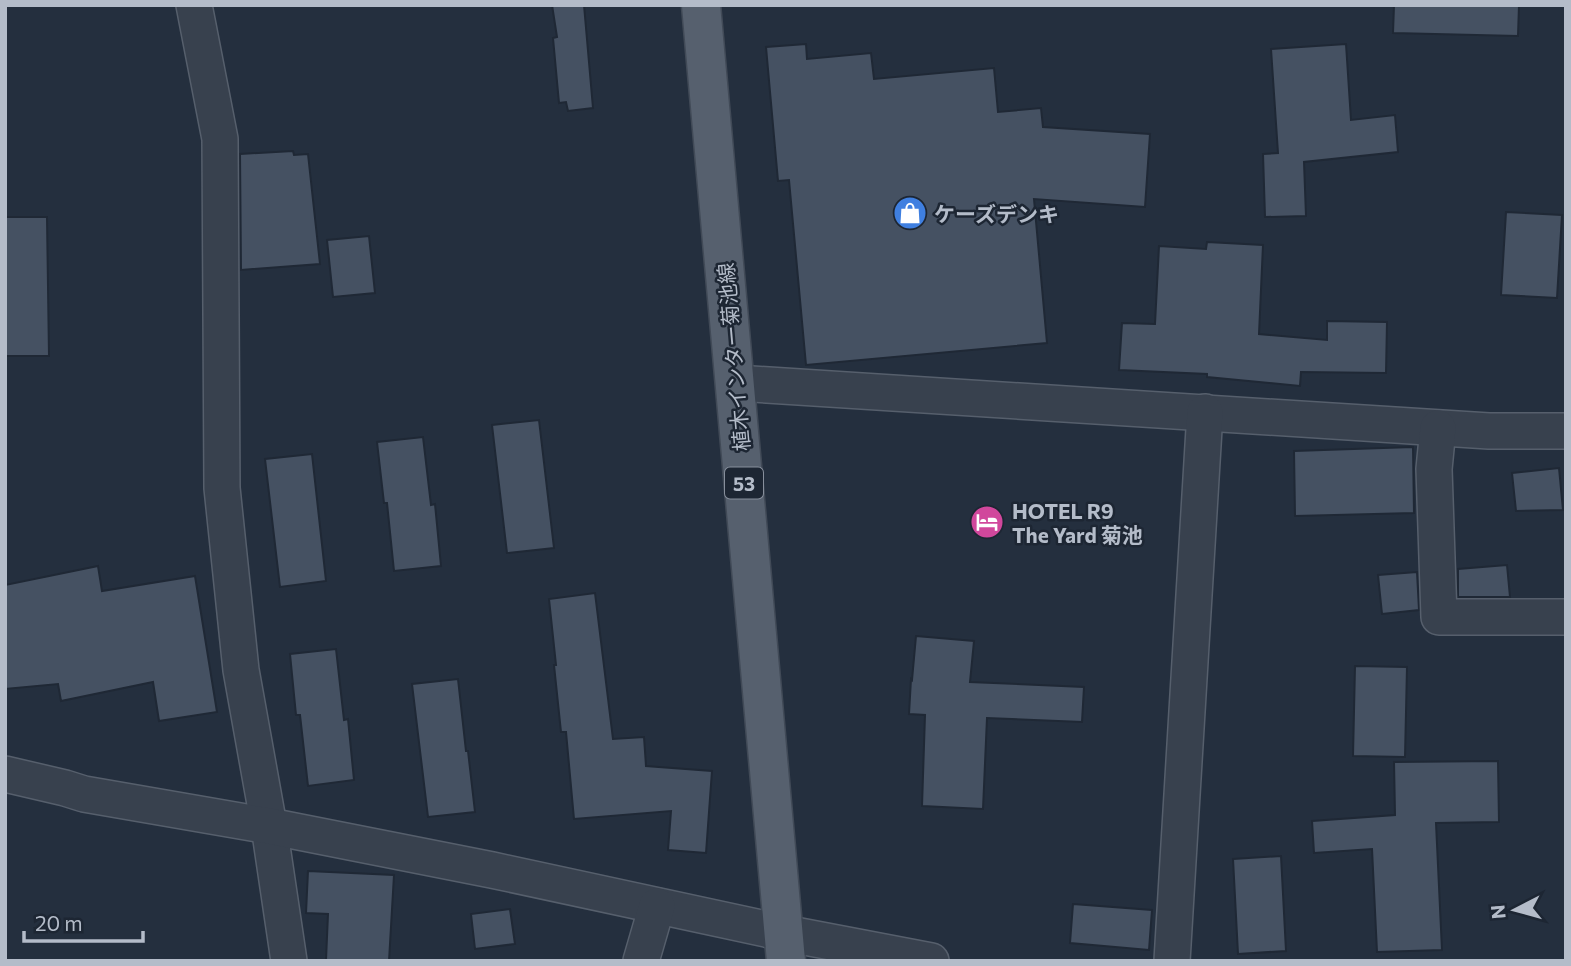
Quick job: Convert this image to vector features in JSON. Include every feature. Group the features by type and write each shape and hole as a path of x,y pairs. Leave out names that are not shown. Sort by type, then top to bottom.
{"main road":[{"name":"植木インター菊池線","path":"701,5 785,947"}],"street":[{"path":"194,5 220,139 222,488 241,670 269,826 289,961"},
{"path":"736,383 1438,428 1566,431"},
{"path":"1172,961 1205,412"},
{"path":"1438,428 1434,469 1439,617 1566,617"},
{"path":"5,774 84,794 269,826 657,906 785,947 931,961"},
{"path":"642,961 657,906"}],"building":[{"path":"552,5 584,5 593,108 568,111 566,102 559,103 553,38 557,37"},
{"path":"1394,5 1519,5 1518,36 1393,33"},
{"path":"806,44 807,59 871,53 874,79 994,68 998,112 1041,108 1043,127 1150,134 1145,207 1034,199 1047,343 806,365 789,180 778,181 766,47"},
{"path":"1346,44 1351,120 1395,115 1398,152 1304,162 1306,216 1265,217 1263,154 1278,153 1271,49"},
{"path":"293,151 294,155 308,154 320,264 241,270 240,154"},
{"path":"1506,212 1562,215 1557,298 1501,295"},
{"path":"5,217 47,217 49,356 5,356"},
{"path":"369,236 375,293 333,297 327,240"},
{"path":"1207,242 1263,245 1259,334 1327,340 1327,321 1387,322 1386,373 1301,372 1300,386 1207,377 1207,374 1119,370 1122,323 1155,324 1159,246 1206,249"},
{"path":"539,420 554,548 507,553 492,425"},
{"path":"423,437 431,505 435,504 441,566 394,571 377,442"},
{"path":"1413,447 1414,513 1295,516 1294,451"},
{"path":"312,454 326,581 280,587 265,459"},
{"path":"1559,468 1563,510 1516,511 1512,473"},
{"path":"1507,565 1510,597 1458,597 1458,569"},
{"path":"98,566 102,591 195,576 217,712 159,721 153,682 61,701 58,684 5,689 5,585"},
{"path":"1417,572 1419,610 1382,614 1378,575"},
{"path":"595,593 613,739 644,737 646,766 712,771 706,853 668,850 671,811 574,819 566,732 561,732 549,599"},
{"path":"916,636 974,641 970,682 1084,687 1082,722 987,718 983,809 922,806 925,715 909,714"},
{"path":"336,649 344,720 348,719 354,780 308,786 300,715 296,715 290,654"},
{"path":"1355,666 1407,667 1405,757 1353,756"},
{"path":"458,679 475,812 428,817 412,684"},
{"path":"1498,761 1499,822 1436,823 1442,950 1377,952 1372,849 1314,853 1312,821 1395,815 1394,762"},
{"path":"1281,856 1286,951 1238,954 1233,859"},
{"path":"308,871 394,875 389,961 326,960 328,914 306,913"},
{"path":"1073,904 1152,910 1149,950 1070,943"},
{"path":"510,909 515,944 475,949 471,914"}],"place":[{"name":"ケーズデンキ","path":"910,213"},
{"name":"HOTEL R9 The Yard 菊池","path":"987,522"}]}
